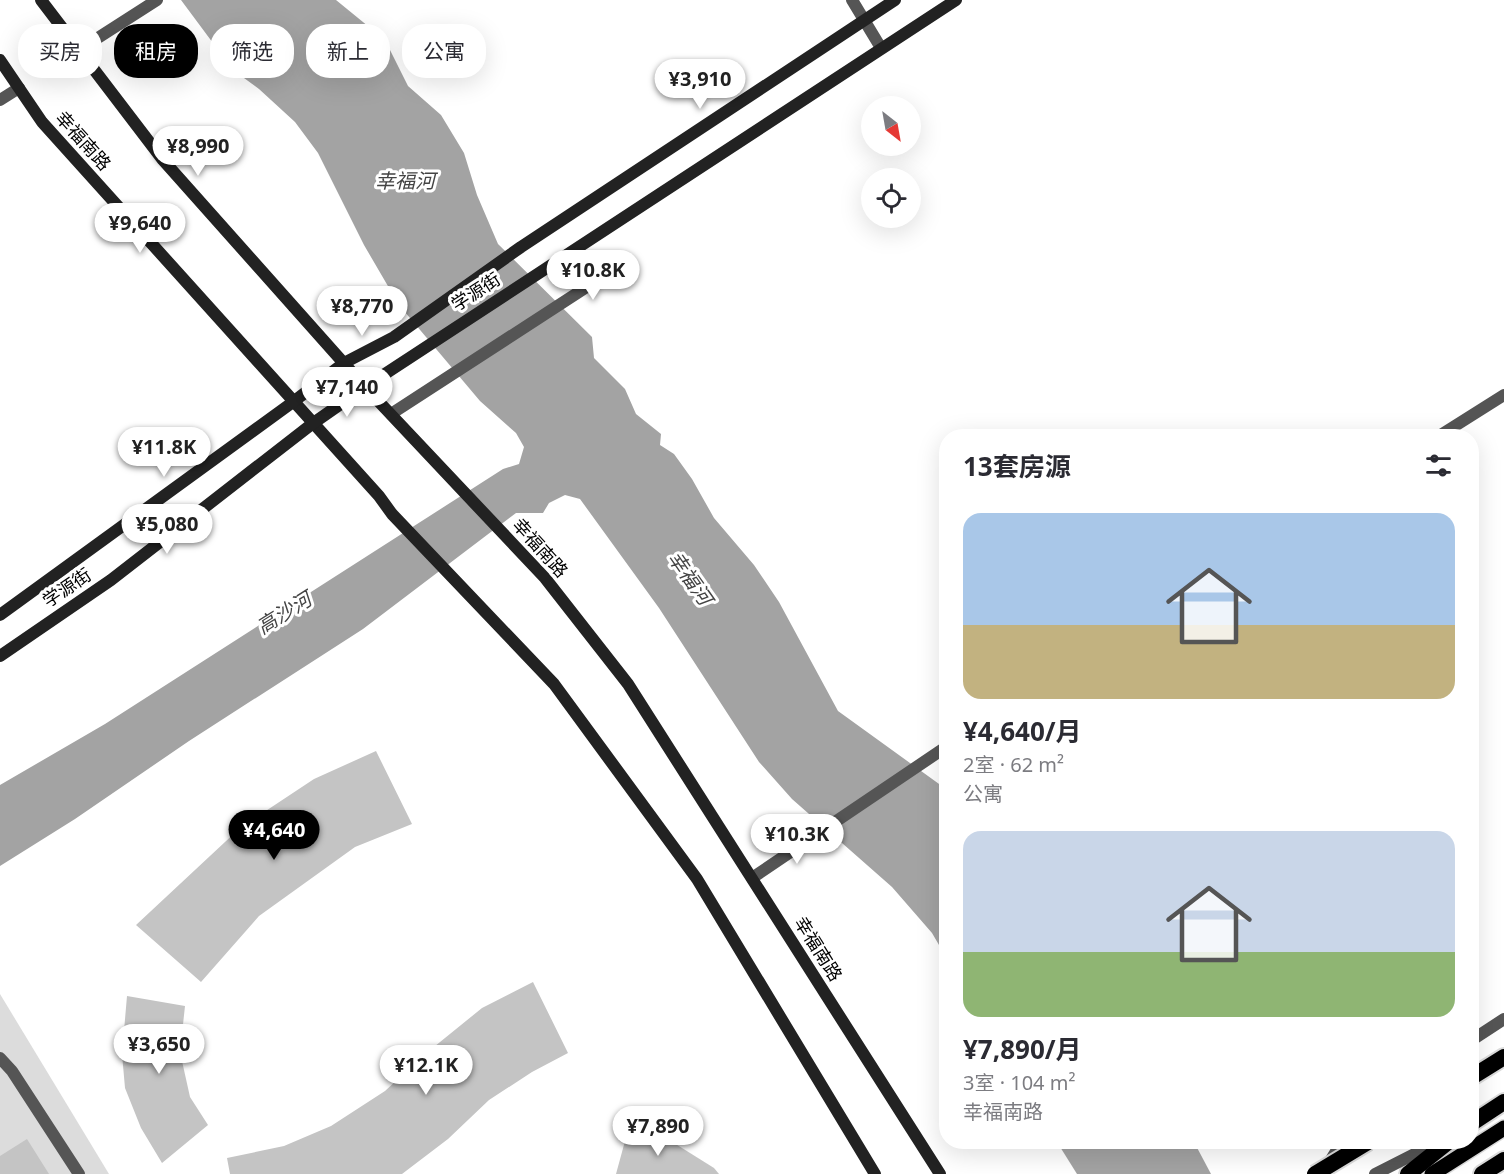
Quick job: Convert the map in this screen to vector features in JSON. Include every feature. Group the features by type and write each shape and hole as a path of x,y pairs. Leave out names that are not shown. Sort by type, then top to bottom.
{"highway":[{"path":"1479,1073 1504,1057"},
{"path":"1479,1118 1504,1102"},
{"path":"1315,1174 1356,1149"},
{"path":"1408,1174 1439,1149"},
{"path":"1482,1174 1504,1160"}],"main road":[{"name":"幸福南路","path":"41,0 59,24"},
{"name":"学源街","path":"0,615 344,363 394,337 521,247 863,19 896,0"},
{"name":"学源街","path":"0,656 111,580 312,424 365,387 956,0"},
{"name":"幸福南路","path":"0,60 42,122 379,496 392,514 554,684 697,879 875,1174"},
{"name":"幸福南路","path":"100,78 163,160 365,387 545,578 628,684 940,1174"},
{"path":"1479,1144 1504,1128"},
{"path":"1432,1174 1471,1149"}],"street":[{"path":"852,0 881,48"},
{"path":"102,35 153,3"},
{"path":"0,100 19,88"},
{"path":"391,414 602,277"},
{"path":"1450,429 1504,395"},
{"path":"752,878 939,752"},
{"path":"1479,1035 1504,1019"},
{"path":"0,1058 12,1071 78,1174"},
{"path":"1321,1174 1337,1149"},
{"path":"1375,1174 1424,1149"}],"shaded area":[{"path":"0,994 109,1174 0,1174"}],"water":[{"name":"幸福河","path":"181,0 336,0 365,24 306,24 306,78 390,78 390,50 402,78 441,115 464,153 477,195 498,244 592,337 594,358 625,389 636,414 661,434 660,445 674,454 692,479 714,518 754,565 779,602 838,711 939,784 939,945 932,933 892,887 792,799 759,762 659,608 580,499 565,495 549,503 543,513 516,513 363,629 0,866 0,785 105,724 503,469 519,464 524,447 516,433 480,401 399,305 364,245 318,153 295,122 244,78 294,78 294,24 210,24 210,39"},
{"path":"1061,1149 1198,1149 1211,1174 1077,1174"}],"building":[{"path":"376,751 412,824 355,847 259,916 201,982 136,925 240,828 314,779"},
{"path":"533,982 568,1053 532,1072 489,1100 448,1139 402,1174 230,1174 227,1158 284,1146 331,1126 385,1091 424,1055 482,1008"},
{"path":"127,996 185,1006 180,1052 190,1097 208,1125 162,1163 141,1128 125,1088 122,1054"},
{"path":"639,1129 658,1133 714,1168 719,1174 616,1174 625,1141"},
{"path":"27,1139 49,1174 0,1174 0,1156"}],"water label":[{"name":"高沙河","path":"284,613"}]}
